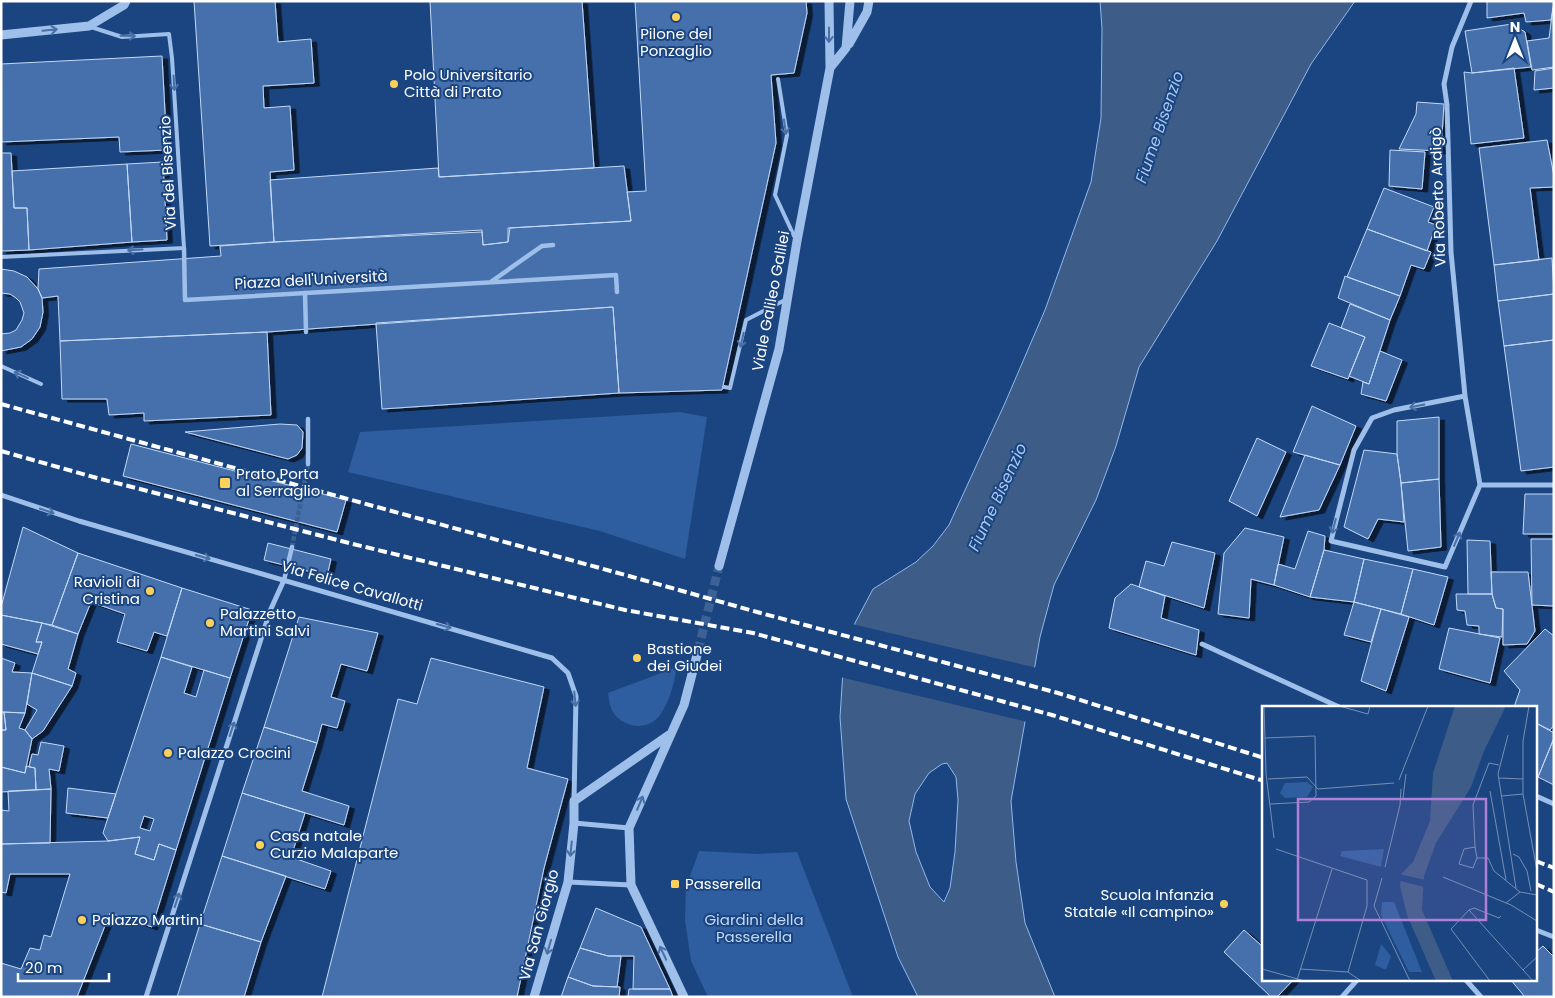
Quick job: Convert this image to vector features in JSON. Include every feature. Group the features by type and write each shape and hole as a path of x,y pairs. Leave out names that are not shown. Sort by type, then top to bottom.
{"street":[{"path":"1,35 89,26 124,5 126,1"},
{"name":"Viale Galileo Galilei","path":"719,566 779,349 797,241 830,68 829,1"},
{"path":"846,48 850,1"},
{"path":"830,68 846,48 867,12 869,1"},
{"name":"Via Roberto Ardigò","path":"1471,1 1452,47 1444,84 1447,105 1451,252 1465,396 1480,485"},
{"path":"491,282 542,246 553,245"},
{"name":"Piazza dell'Università","path":"184,248 185,300 616,275 617,292"},
{"path":"305,293 306,332"},
{"path":"1465,396 1394,410 1372,418 1354,450 1331,541 1445,567 1480,485 1554,485"},
{"path":"308,419 308,464"},
{"name":"Via Felice Cavallotti","path":"1,495 78,521 552,658 568,673 576,696 574,801"},
{"path":"146,997 270,612 284,580 292,547"},
{"path":"1202,644 1337,706"},
{"path":"684,997 631,885 629,828 684,705 698,651"},
{"path":"574,801 669,735"},
{"path":"1538,797 1554,804"},
{"name":"Via San Giorgio","path":"534,997 568,882 574,823 574,801"},
{"path":"574,823 629,828"},
{"path":"568,882 631,885"},
{"path":"1538,931 1554,937"},
{"path":"1342,997 1357,980"},
{"path":"1466,980 1480,997"}],"lane":[{"name":"Via del Bisenzio","path":"1,257 184,248 172,58 168,34 122,36 89,26"},
{"path":"778,79 787,135 775,195 797,241"},
{"path":"724,387 730,388 746,320 787,299"},
{"path":"1,366 41,384"}],"green space":[{"path":"680,412 707,417 685,559 600,531 348,472 360,432"},
{"path":"677,667 669,698 660,715 655,720 638,726 626,723 615,715 608,693"},
{"name":"Giardini della Passerella","path":"699,851 758,854 797,852 853,997 708,997 691,961 685,920 686,887"}],"water":[{"name":"Fiume Bisenzio","path":"1100,1 1355,1 1311,64 1217,241 1139,367 1116,446 1096,500 1054,585 1040,637 1011,801 1016,862 1025,923 1055,997 918,997 898,957 846,799 840,717 843,671 855,623 873,589 916,562 933,546 949,525 1045,310 1091,182 1101,118 1102,28","holes":["947,763 956,777 958,800 955,852 950,888 944,902 930,887 916,852 909,821 915,794 929,773 942,764"]}],"pier":[{"path":"852,624 1037,668 1027,722 840,677"}],"building":[{"path":"194,1 275,1 278,42 311,39 314,83 263,86 264,108 290,106 294,170 270,172 274,242 210,246"},
{"path":"430,1 582,1 594,168 439,177"},
{"path":"635,1 806,1 807,13 794,73 771,75 776,143 722,390 619,393 613,307 267,332 60,341 58,296 42,298 38,289 39,269 221,256 220,246 274,242 482,232 483,245 508,242 510,228 631,221 627,192 646,191"},
{"path":"1487,1 1554,1 1551,20 1526,22 1524,13 1487,18"},
{"path":"1553,8 1554,67 1532,70 1527,41 1549,38"},
{"path":"1512,24 1525,32 1531,67 1472,73 1465,31"},
{"path":"162,56 167,150 120,152 119,137 1,142 1,64"},
{"path":"1514,68 1524,138 1471,144 1464,72 1472,73"},
{"path":"1554,68 1554,88 1534,90 1535,71"},
{"path":"1417,102 1444,104 1441,151 1399,149 1416,114"},
{"path":"1547,140 1554,176 1554,187 1530,188 1539,260 1494,265 1479,148"},
{"path":"1390,150 1425,152 1422,189 1389,186"},
{"path":"1,153 11,153 14,208 27,208 29,250 1,251"},
{"path":"163,162 167,240 132,242 127,164"},
{"path":"127,164 132,242 29,250 27,208 14,208 12,171"},
{"path":"624,166 631,221 508,228 508,242 483,245 482,230 274,242 270,180 438,168 439,177"},
{"path":"1384,188 1434,207 1428,222 1436,225 1427,251 1367,229"},
{"path":"1367,229 1431,252 1424,269 1411,265 1400,296 1347,277"},
{"path":"1552,258 1554,294 1498,301 1494,265"},
{"path":"1,269 14,271 27,277 38,289 42,298 43,312 40,327 32,339 21,347 1,351 1,334 16,330 24,313 20,302 16,298 10,294 1,293"},
{"path":"1345,276 1400,296 1390,320 1338,298"},
{"path":"1554,294 1554,340 1504,346 1498,301"},
{"path":"1350,304 1390,320 1369,384 1349,376 1365,337 1341,328"},
{"path":"613,307 619,393 382,409 376,323"},
{"path":"1329,323 1365,337 1348,379 1311,366"},
{"path":"267,332 271,415 144,421 144,413 109,415 107,399 62,399 60,341"},
{"path":"1554,340 1554,467 1521,471 1504,346"},
{"path":"1380,351 1402,360 1386,401 1361,394 1363,382 1369,384"},
{"path":"1312,406 1356,426 1340,465 1293,452"},
{"path":"1439,417 1439,479 1401,483 1397,454 1397,421"},
{"path":"280,424 297,425 303,432 302,448 297,455 288,459 185,432"},
{"path":"1257,438 1286,452 1257,516 1229,501"},
{"path":"131,444 346,500 337,532 123,476"},
{"path":"1364,450 1397,454 1404,522 1378,519 1368,539 1344,527"},
{"path":"1305,455 1340,465 1319,510 1280,517"},
{"path":"1439,479 1441,547 1408,551 1401,483"},
{"path":"1525,494 1554,494 1554,534 1523,534"},
{"path":"23,527 78,553 52,625 1,615 1,607"},
{"path":"1245,528 1284,537 1274,585 1251,579 1249,618 1218,614 1224,553"},
{"path":"1308,531 1325,536 1324,550 1310,597 1274,585 1278,564 1295,569"},
{"path":"1531,539 1554,539 1554,606 1532,605"},
{"path":"1467,540 1490,541 1492,594 1468,594"},
{"path":"1172,542 1215,553 1204,608 1139,587 1146,561 1164,566"},
{"path":"268,543 331,559 327,576 264,560"},
{"path":"1324,550 1364,559 1354,602 1310,597"},
{"path":"78,553 182,588 167,636 154,632 147,651 117,642 125,614 91,602 78,634 52,625"},
{"path":"1364,559 1413,569 1401,614 1354,602"},
{"path":"1413,569 1448,577 1434,625 1401,614"},
{"path":"1491,572 1528,572 1535,631 1527,644 1503,645 1503,609 1496,608 1492,594"},
{"path":"1131,584 1165,596 1161,618 1199,630 1196,655 1109,628 1115,598"},
{"name":"Palazzetto Martini Salvi","path":"182,588 252,610 230,678 161,657"},
{"path":"1456,594 1492,594 1496,608 1503,609 1502,637 1479,634 1479,626 1467,625 1465,611 1457,610"},
{"path":"1354,602 1381,609 1371,642 1344,635"},
{"path":"1381,609 1409,617 1386,691 1361,681"},
{"path":"1,615 42,623 36,642 42,642 38,654 1,644"},
{"path":"299,617 378,633 367,671 341,664 331,697 345,701 337,728 322,724 317,743 264,727"},
{"path":"42,623 78,634 68,669 76,673 72,686 32,673 42,642 36,642"},
{"path":"1449,628 1500,638 1490,683 1439,669"},
{"path":"1545,629 1554,636 1554,725 1550,730 1538,724 1538,706 1514,706 1520,690 1504,671"},
{"name":"Palazzo Crocini","path":"161,657 192,667 184,693 196,697 204,670 230,678 176,850 159,844 154,860 135,854 140,837 108,841 103,833","holes":["144,816 154,819 150,831 140,828"]},
{"path":"1,658 15,663 12,672 32,673 25,713 1,712"},
{"path":"431,658 544,687 527,768 568,779 544,868 517,997 322,997 398,699 417,704"},
{"path":"32,673 72,686 43,731 32,739 25,730 37,710 27,704"},
{"path":"1,712 4,712 6,730 1,730"},
{"path":"4,712 25,713 19,728 25,730 32,739 25,773 1,767 1,730 6,730"},
{"path":"1538,724 1554,733 1554,738 1538,777"},
{"path":"264,727 317,743 302,791 349,806 344,825 242,793"},
{"path":"1554,738 1554,785 1538,777"},
{"path":"41,742 64,746 59,771 49,769 51,789 36,790 35,768 29,767 32,754 38,755"},
{"path":"26,766 35,768 36,790 1,792 1,767 25,773"},
{"path":"68,788 116,794 108,818 66,813"},
{"path":"51,789 50,843 1,844 1,810 9,811 8,791"},
{"name":"Casa natale Curzio Malaparte","path":"242,793 305,813 291,857 331,871 325,889 222,856"},
{"name":"Palazzo Martini","path":"140,837 135,854 154,860 159,844 176,850 152,927 110,913 77,997 1,997 1,963 21,969 30,948 40,950 44,935 51,937 70,874 10,874 6,893 1,892 1,844 108,841"},
{"path":"222,856 286,876 261,942 200,924"},
{"path":"596,908 641,927 670,989 633,989 634,956 608,956 580,948"},
{"path":"200,924 261,942 244,997 177,997"},
{"path":"1244,930 1262,946 1262,980 1293,980 1277,997 1271,997 1224,952"},
{"path":"1543,946 1554,957 1554,997 1525,997 1511,980 1538,980 1538,950"},
{"path":"580,948 608,956 621,956 617,987 593,986 568,977"},
{"path":"568,977 593,986 620,987 619,997 561,997"},
{"path":"629,989 670,989 673,997 628,997"}],"tunnel":[{"path":"292,547 308,464"},
{"path":"698,651 719,566"}],"railway":[{"path":"1,404 1058,693 1262,757"},
{"path":"1,451 97,478 353,544 625,610 753,633 1052,715 1262,780"},
{"path":"1538,862 1554,868"},
{"path":"1538,885 1554,892"}],"place":[{"name":"Pilone del Ponzaglio","path":"676,17"},
{"name":"Polo Universitario Città di Prato","path":"394,84"},
{"name":"Prato Porta al Serraglio","path":"225,483"},
{"name":"Ravioli di Cristina","path":"150,591"},
{"name":"Palazzetto Martini Salvi","path":"210,623"},
{"name":"Bastione dei Giudei","path":"637,658"},
{"name":"Palazzo Crocini","path":"168,753"},
{"name":"Casa natale Curzio Malaparte","path":"260,845"},
{"name":"Passerella","path":"675,884"},
{"name":"Scuola Infanzia Statale «Il campino»","path":"1224,904"},
{"name":"Palazzo Martini","path":"82,920"}]}
